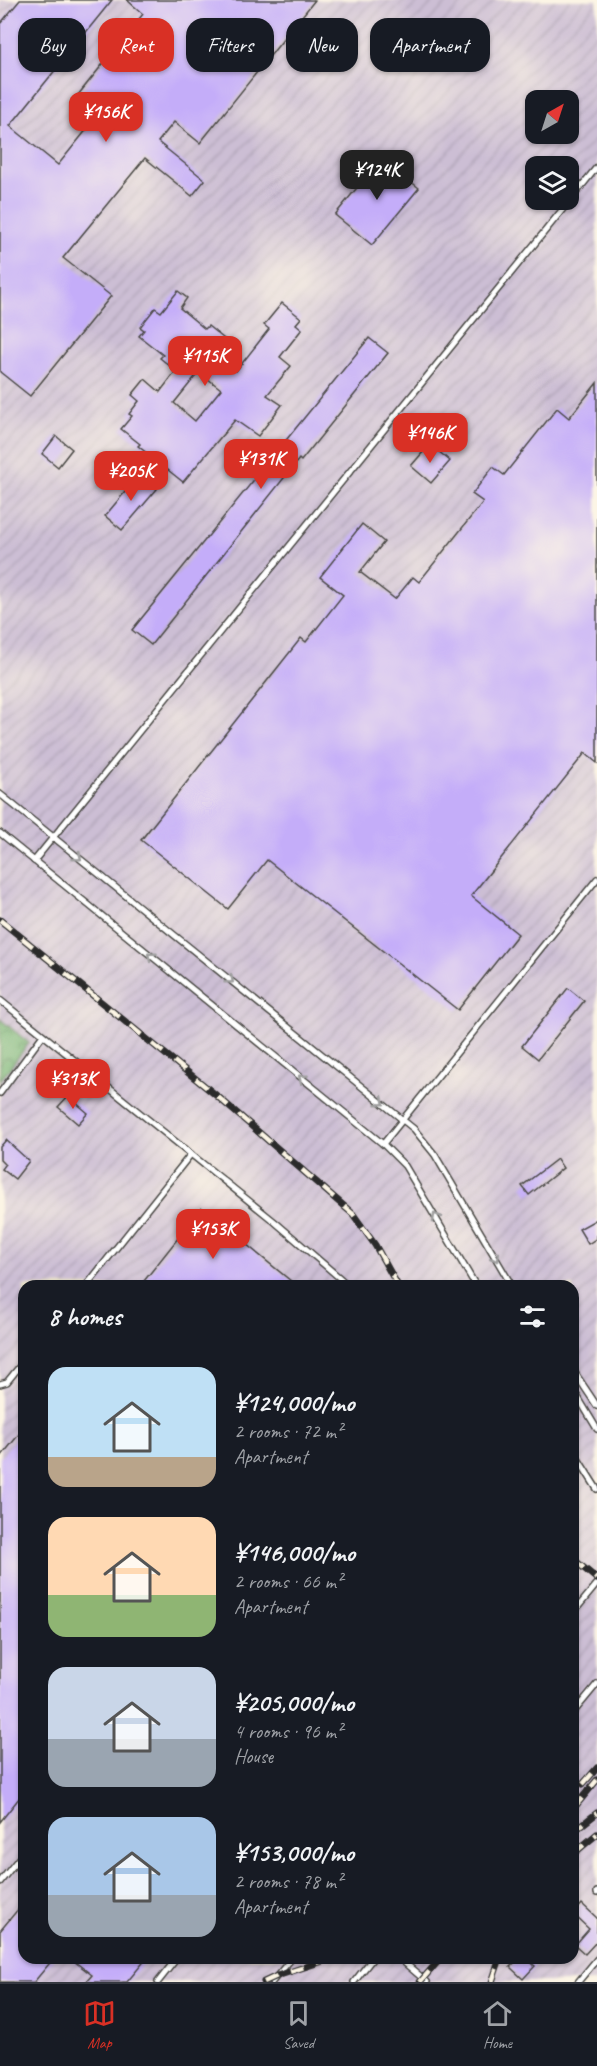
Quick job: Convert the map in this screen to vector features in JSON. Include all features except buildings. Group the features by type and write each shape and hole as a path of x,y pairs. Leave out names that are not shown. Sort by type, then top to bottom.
{"lane":[{"path":"34,861 597,167"},
{"path":"0,794 419,1135 435,1155 508,1280"},
{"path":"0,834 383,1144 405,1166 472,1280"},
{"path":"383,1144 597,879"},
{"path":"0,1000 275,1222 342,1280"},
{"path":"0,1093 43,1035"},
{"path":"91,1280 191,1154"},
{"path":"0,1384 7,1382 18,1368"},
{"path":"579,1380 597,1406"},
{"path":"579,1399 597,1429"},
{"path":"579,1460 597,1489"},
{"path":"579,1606 597,1584"},
{"path":"579,1706 597,1684"},
{"path":"0,1882 18,1860"},
{"path":"578,1982 597,1959"},
{"path":"158,1982 172,1964"},
{"path":"272,1982 287,1964"},
{"path":"354,1982 368,1964"},
{"path":"406,1964 427,1982"}],"shaded area":[{"path":"0,0 597,0 597,1982 0,1982"}],"green space":[{"path":"0,1019 29,1043 0,1081"}],"railway":[{"path":"0,920 217,1096 353,1214 375,1245 395,1280"},
{"path":"579,1564 597,1579"},
{"path":"583,1784 597,1768"},
{"path":"579,1802 597,1780"},
{"path":"579,1827 597,1813"},
{"path":"579,1849 597,1834"},
{"path":"264,1982 314,1964"},
{"path":"420,1982 436,1964"},
{"path":"492,1982 498,1964"}]}
